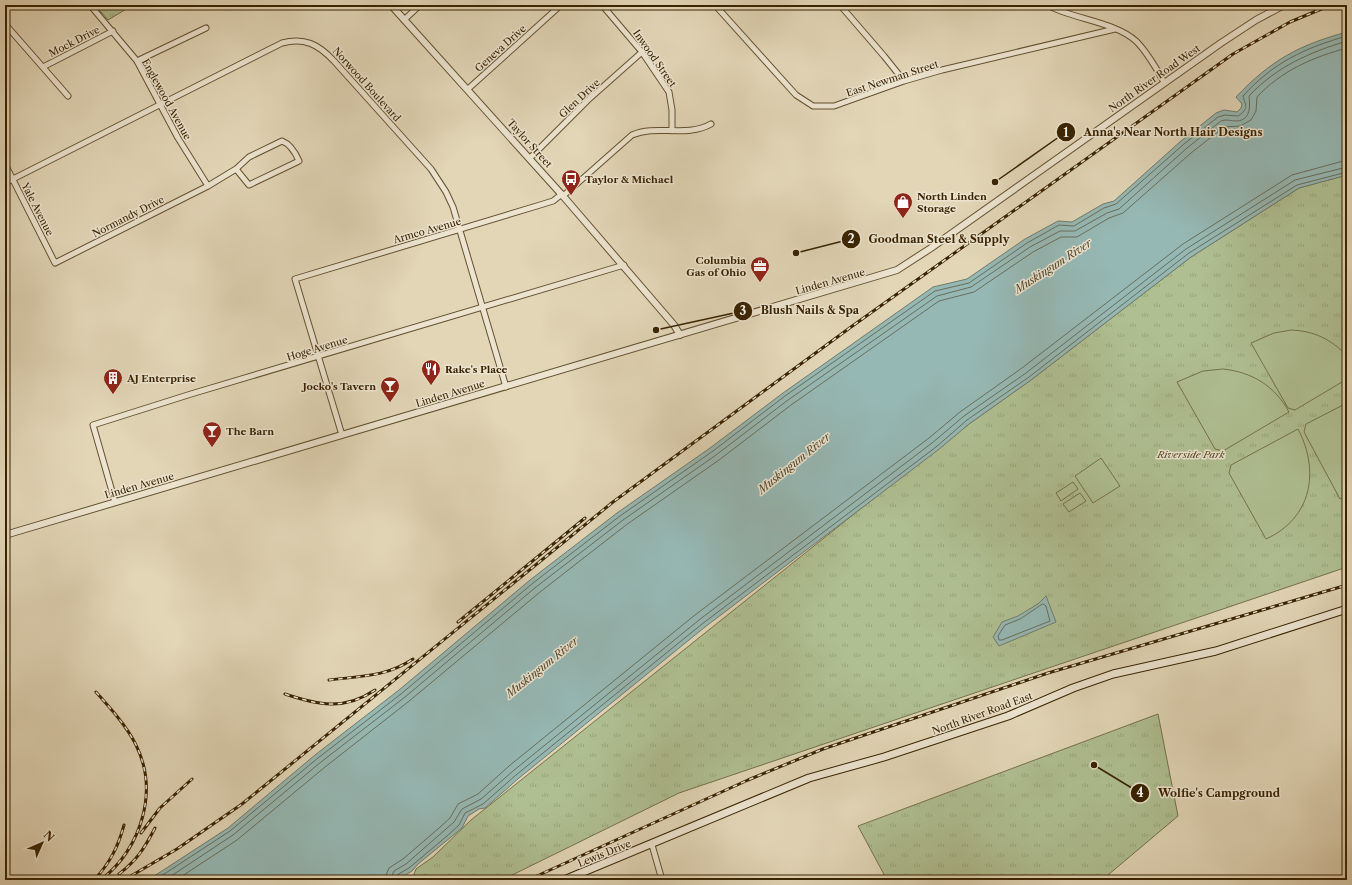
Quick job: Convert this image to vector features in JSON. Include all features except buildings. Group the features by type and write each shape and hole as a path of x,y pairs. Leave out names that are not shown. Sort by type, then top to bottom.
{"main road":[{"name":"North River Road East","path":"652,845 803,780 1008,716 1098,679 1140,666 1216,651 1347,609"},
{"name":"Lewis Drive","path":"564,880 652,845"}],"street":[{"name":"Englewood Avenue","path":"90,5 137,61 159,105 208,186"},
{"name":"Taylor Street","path":"391,5 563,195 624,265 674,325 680,335"},
{"path":"404,20 420,5"},
{"name":"Geneva Drive","path":"468,89 562,5"},
{"name":"Inwood Street","path":"602,5 642,52 669,92 672,110 672,131"},
{"name":"East Newman Street","path":"715,5 796,96 813,106 834,106 904,81 942,70 1115,29"},
{"path":"840,5 904,81"},
{"path":"1047,5 1070,15 1115,29 1128,36 1143,50 1164,82"},
{"name":"North River Road West","path":"979,214 1244,27 1284,5"},
{"path":"5,24 68,96"},
{"path":"137,61 206,28"},
{"name":"Mock Drive","path":"43,67 112,31"},
{"name":"Norwood Boulevard","path":"5,183 282,43 299,40 308,41 319,46 332,59 431,169 446,192 460,230 506,387"},
{"name":"Glen Drive","path":"530,158 588,100 642,52"},
{"name":"Armco Avenue","path":"318,356 295,279 553,201 563,195 632,135 644,131 700,130 711,124"},
{"name":"Normandy Drive","path":"55,263 208,186 236,169 249,157 282,141 286,143 296,155 299,162 249,186 236,169"},
{"name":"Yale Avenue","path":"5,164 55,263"},
{"name":"Linden Avenue","path":"5,535 890,273 904,266 979,214"},
{"name":"Hoge Avenue","path":"115,502 93,424 624,265"},
{"path":"318,356 342,435"},
{"path":"652,845 662,880"}],"green space":[{"path":"95,5 133,5 108,20"},
{"name":"Riverside Park","path":"1347,175 1347,567 679,793 502,880 421,880 413,877 416,869 433,857 471,820 849,518 969,424 1031,380 1191,257 1299,188"},
{"path":"1291,330 1307,332 1322,337 1335,345 1347,356 1347,379 1295,410 1288,408 1251,343 1274,333"},
{"path":"1223,369 1244,373 1262,382 1277,395 1289,412 1223,451 1215,449 1177,382 1203,371"},
{"path":"1347,403 1347,495 1340,499 1304,432 1306,424"},
{"path":"1298,429 1305,445 1309,461 1310,477 1308,492 1294,519 1281,530 1266,539 1229,473 1231,465"},
{"path":"1101,458 1120,486 1093,503 1075,476"},
{"path":"1073,482 1078,489 1061,501 1056,493"},
{"path":"1080,493 1086,501 1069,512 1063,504"},
{"path":"1158,714 1178,816 1102,880 887,880 858,826"}],"water":[{"name":"Muskingum River","path":"1347,32 1347,175 1299,188 1191,257 1031,380 969,424 938,450 705,627 519,778 485,808 479,809 468,816 462,828 418,864 412,871 397,880 148,880 228,828 315,755 399,690 530,580 617,513 710,448 783,393 933,287 967,279 1025,239 1058,221 1072,222 1103,204 1114,201 1181,141 1216,113 1224,110 1237,112 1241,108 1242,104 1236,97 1261,73 1287,56 1314,42"},
{"path":"1046,596 1056,622 999,646 993,637 1002,622 1018,616 1038,604"}],"railway":[{"path":"124,880 177,849 242,804 613,502 851,327 1233,54 1290,22 1331,5"},
{"path":"458,622 585,518"},
{"path":"528,880 748,780 823,749 1048,673 1347,585"},
{"path":"329,680 373,675 393,669 413,659"},
{"path":"285,694 309,701 331,704 352,701 364,697 375,690"},
{"path":"96,692 122,723 135,743 142,761 146,780 146,799 142,818 136,835 127,852 115,867 101,880"},
{"path":"141,833 160,808 192,779"},
{"path":"94,880 105,867 113,854 124,825"},
{"path":"119,874 140,854 155,828"}],"place":[{"name":"Anna's Near North Hair Designs","path":"995,182"},
{"name":"Taylor & Michael","path":"571,196"},
{"name":"North Linden Storage","path":"903,219"},
{"name":"Goodman Steel & Supply","path":"796,253"},
{"name":"Columbia Gas of Ohio","path":"760,283"},
{"name":"Blush Nails & Spa","path":"656,330"},
{"name":"Rake's Place","path":"431,386"},
{"name":"AJ Enterprise","path":"113,395"},
{"name":"Jocko's Tavern","path":"390,403"},
{"name":"The Barn","path":"212,448"},
{"name":"Wolfie's Campground","path":"1094,765"}]}
